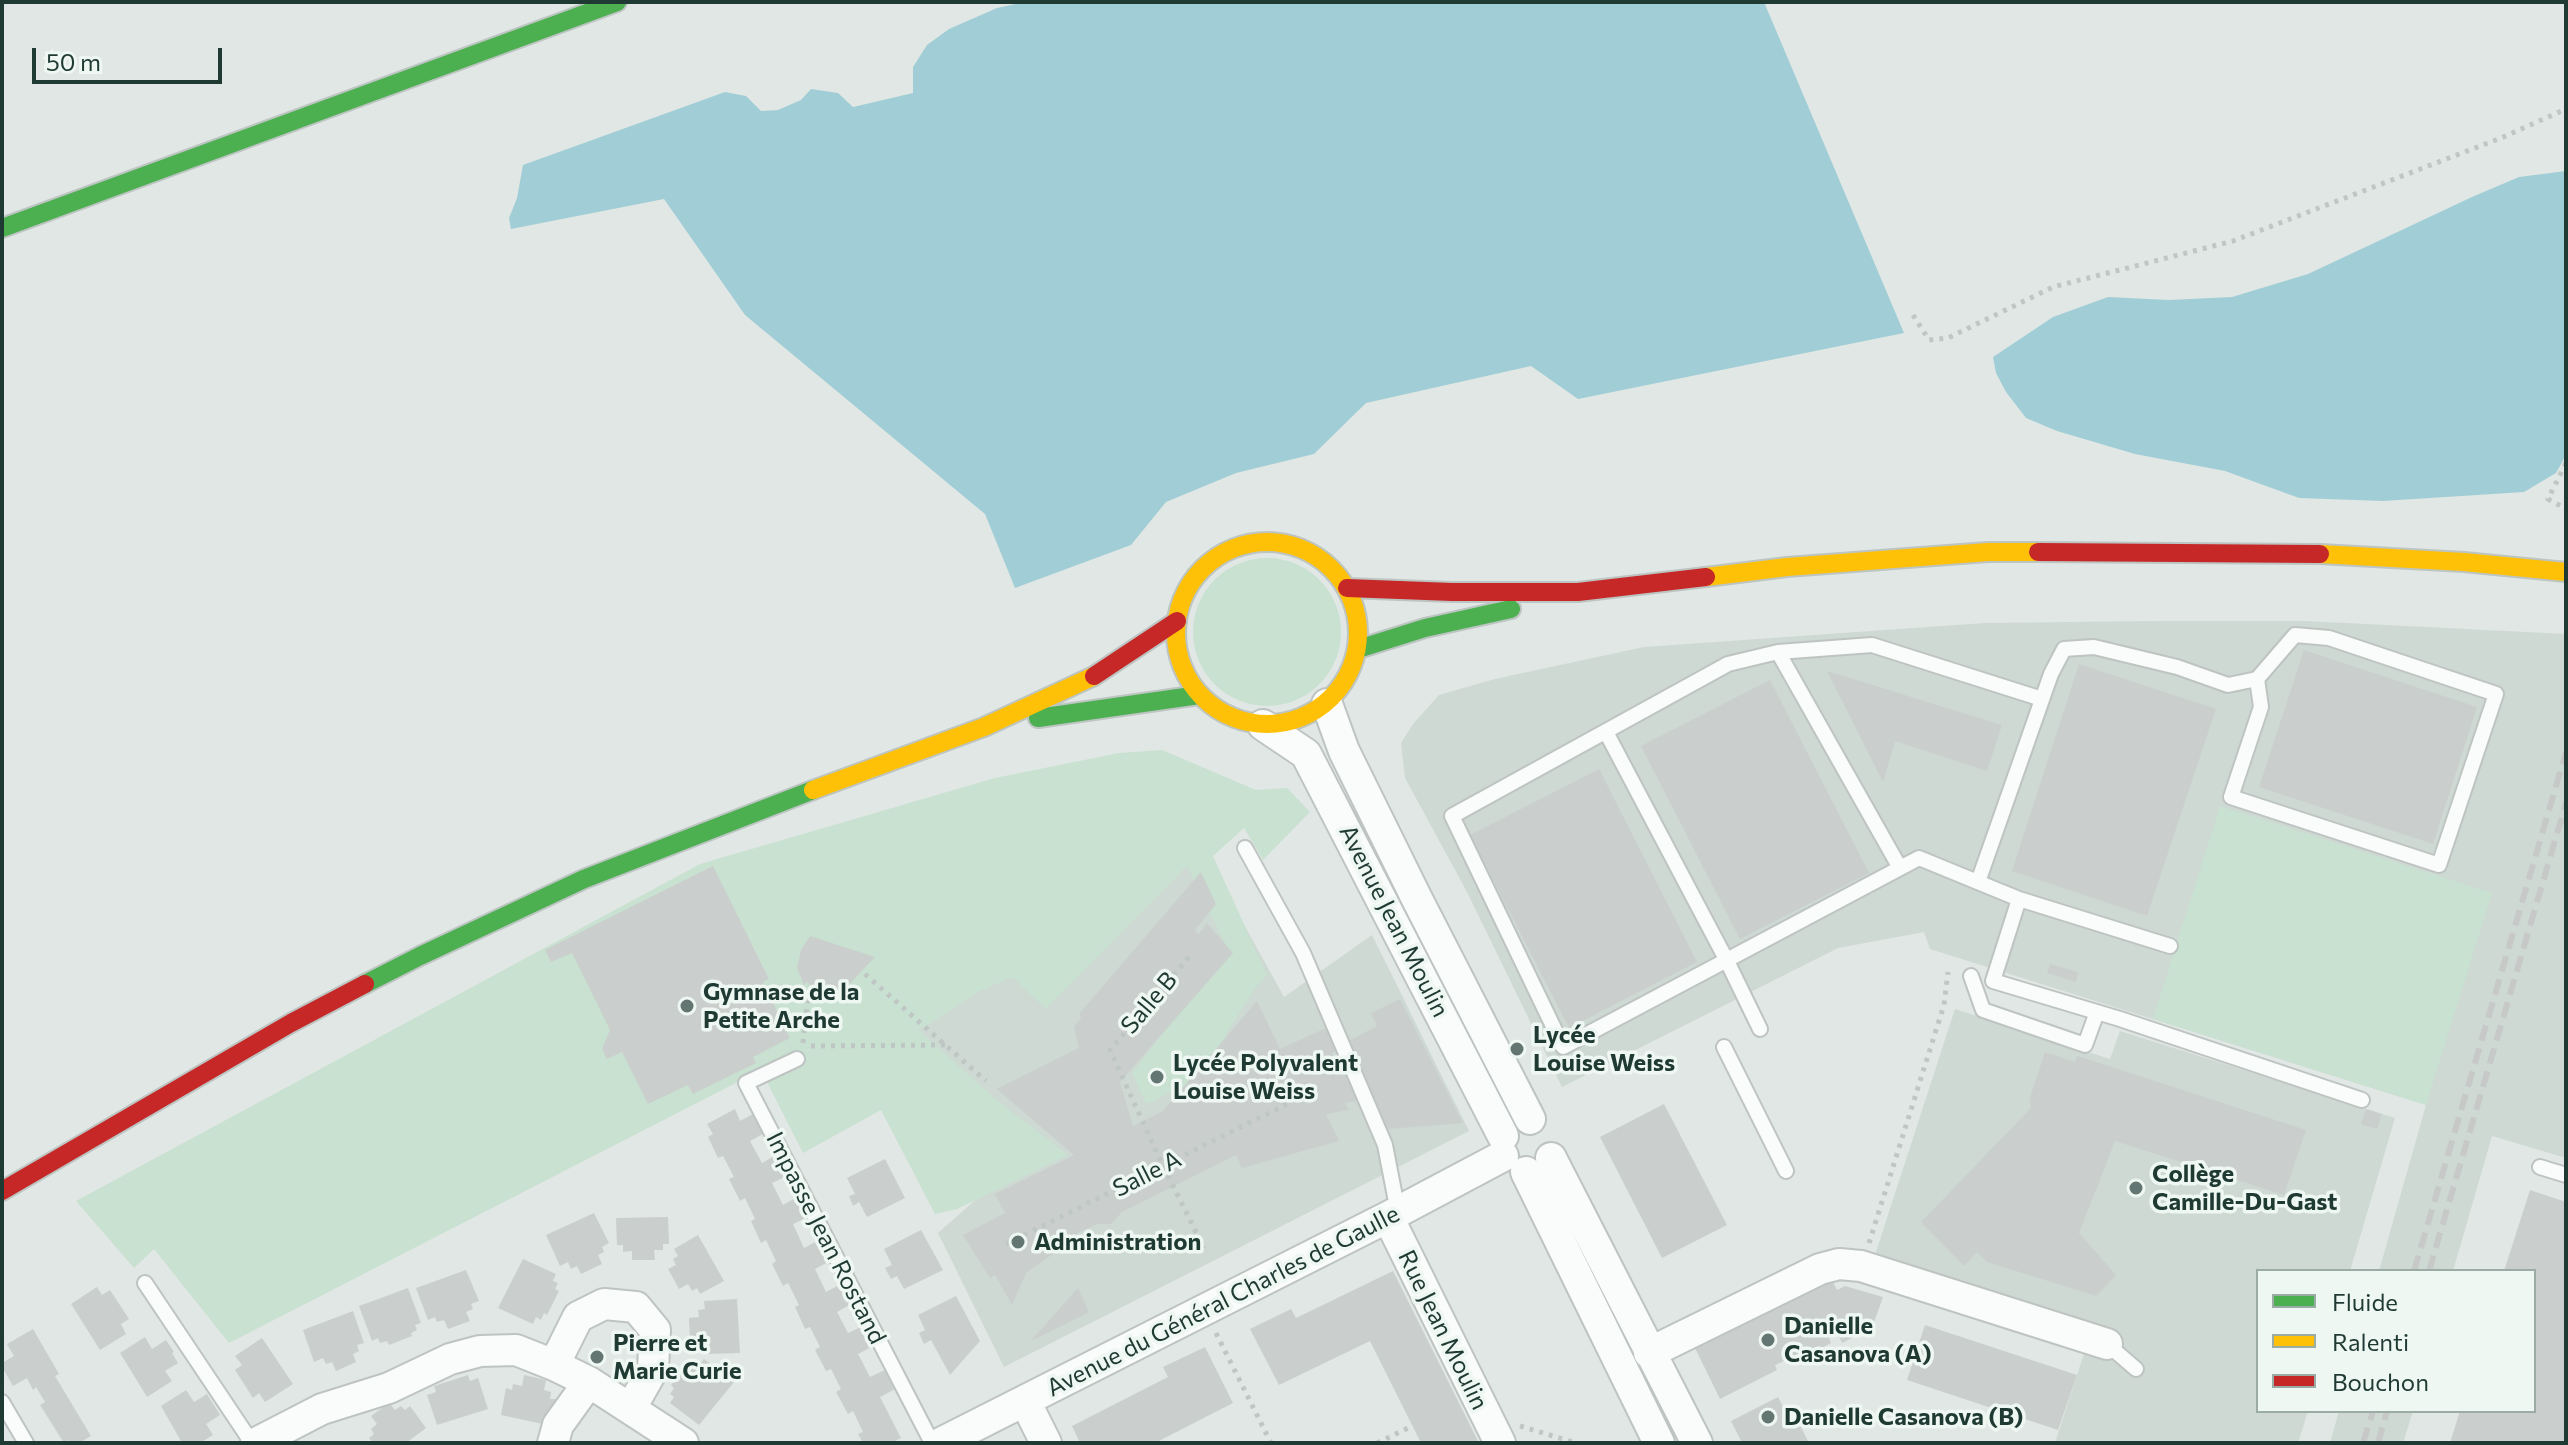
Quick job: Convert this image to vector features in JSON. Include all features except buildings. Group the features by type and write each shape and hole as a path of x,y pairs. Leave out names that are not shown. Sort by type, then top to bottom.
{"main road":[{"path":"2,228 617,2"},
{"path":"1273,542 1302,549 1328,565 1347,588 1358,616 1358,649 1348,679 1327,704 1297,721 1263,725 1228,717 1199,695 1181,665 1175,635 1180,605 1194,579 1215,558 1243,545 1273,542"},
{"path":"1347,588 1578,592 1787,567 1988,552 2301,553 2464,562 2566,572"},
{"path":"1358,649 1425,628 1578,592"},
{"path":"2,1191 291,1023 420,956 584,879 708,829 984,727 1097,675 1177,621"},
{"path":"984,727 1199,695"}],"street":[{"name":"Avenue Jean Moulin","path":"1327,704 1344,751 1530,1119"},
{"name":"Avenue Jean Moulin","path":"1263,725 1306,754 1330,795 1521,1156 1659,1443"},
{"path":"1521,1156 1554,1150 1551,1134 1530,1119"},
{"name":"Avenue du Général Charles de Gaulle","path":"941,1443 1393,1215 1521,1156 1513,1123 1530,1119"},
{"name":"Avenue Jean Moulin","path":"1521,1156 1649,1353 1697,1443"},
{"name":"Rue Jean Moulin","path":"1393,1215 1508,1434"},
{"path":"1649,1353 1820,1269 1839,1264 1861,1266 2107,1344"},
{"path":"554,1365 578,1317 604,1304 636,1307 655,1330 653,1369 631,1408"},
{"path":"254,1443 322,1409 389,1388 450,1359 480,1351 516,1350 589,1382 683,1443"},
{"path":"553,1443 558,1425 589,1382"},
{"path":"1025,1401 1046,1443"}],"lane":[{"path":"1978,882 2051,674 2064,649 2094,647 2177,667 2228,685 2257,679 2295,635 2329,638 2496,694 2439,865 2231,797 2261,707 2257,679"},
{"path":"2042,699 1872,645 1778,652 1728,664 1452,816 1563,1047 1919,858 2019,899 2170,946"},
{"path":"1778,652 1900,868"},
{"path":"1606,732 1760,1029"},
{"path":"1245,848 1303,953 1385,1145 1393,1215"},
{"path":"2019,899 1993,981 2097,1012 2362,1100"},
{"path":"1971,976 1983,1010 2085,1045 2097,1012"},
{"path":"1724,1047 1786,1171"},
{"name":"Impasse Jean Rostand","path":"800,1052 746,1083 932,1443"},
{"path":"2540,1167 2566,1175"},
{"path":"145,1283 254,1443"},
{"path":"2107,1344 2136,1369"},
{"path":"2,1402 26,1443"}],"path":[{"path":"1913,315 1929,340 1948,338 2053,287 2233,241 2501,138 2566,109"},
{"path":"2566,463 2548,499 2566,509"},
{"name":"Salle B","path":"1163,1166 1110,1050 1189,957"},
{"path":"1861,1266 1944,1005 1948,972"},
{"path":"865,974 986,1081"},
{"path":"809,989 800,1052 945,1045"},
{"name":"Salle A","path":"1006,1244 1289,1103"},
{"path":"1163,1166 1204,1248"},
{"path":"1213,1328 1271,1443"},
{"path":"1377,1443 1412,1426"},
{"path":"1508,1434 1576,1443"}],"shaded area":[{"path":"2306,621 2566,634 2566,1158 2492,1136 2454,1269 2380,1269 2426,1105 1930,949 1924,932 1838,948 1562,1087 1467,892 1405,778 1401,743 1439,695 1495,679 1644,647 1985,623"},
{"name":"Lycée Polyvalent Louise Weiss","path":"1205,854 1284,997 1372,935 1469,1131 1004,1367 938,1233 990,1187 770,862"},
{"name":"Collège Camille-Du-Gast","path":"1955,1009 2110,1059 2120,1031 2395,1118 2351,1269 2256,1269 2256,1413 2307,1413 2298,1443 2055,1443 2091,1332 1874,1258"},
{"path":"2338,1413 2412,1413 2403,1443 2330,1443"}],"green space":[{"path":"1267,558 1295,563 1319,580 1336,604 1341,632 1336,660 1319,684 1295,701 1267,706 1239,701 1215,684 1198,660 1193,632 1198,604 1215,580 1239,563"},
{"path":"1162,750 1256,790 1287,788 1310,812 1263,860 1244,828 1213,856 1267,975 1226,1034 1236,1062 1146,1104 1132,1073 1227,948 1187,866 1046,1009 1012,977 980,991 919,1030 994,1098 1068,1155 957,1209 935,1214 881,1110 803,1153 761,1070 229,1343 154,1249 134,1268 76,1201 700,864 995,778 1119,753"},
{"path":"2220,806 2492,893 2426,1105 2153,1019"}],"water":[{"path":"1025,2 1764,2 1904,333 1578,399 1531,366 1366,403 1314,454 1236,473 1166,502 1131,545 1015,588 985,514 745,315 664,199 511,229 509,218 517,198 523,165 725,92 746,96 761,111 778,110 801,100 811,89 838,93 853,107 913,93 913,67 927,45 949,29 997,8"},
{"path":"2566,171 2566,455 2556,473 2524,492 2383,501 2299,498 2225,471 2135,454 2057,431 2026,418 1996,373 1993,357 2053,317 2108,297 2169,300 2232,297 2308,274 2519,177"}],"railway":[{"path":"2415,1269 2566,752"},
{"path":"2430,1269 2566,803"},
{"path":"2363,1443 2372,1413"},
{"path":"2378,1443 2386,1413"}],"traffic: fast":[{"path":"2,228 617,2"},
{"path":"1358,649 1425,628 1511,609"},
{"path":"1038,718 1199,695"},
{"path":"365,984 584,879 813,790"}],"traffic: slow":[{"path":"1267,542 1302,549 1318,557 1331,569 1343,582 1351,598 1358,633 1351,668 1343,684 1331,697 1318,709 1302,717 1267,724 1232,717 1216,709 1203,697 1191,684 1183,668 1176,633 1183,598 1191,582 1203,569 1216,557 1232,549 1267,542"},
{"path":"1706,577 1787,567 1988,552 2038,552"},
{"path":"2320,554 2464,562 2566,572"},
{"path":"813,790 984,727 1094,676"}],"traffic: jam":[{"path":"2038,552 2320,554"},
{"path":"1347,588 1578,592 1706,577"},
{"path":"1094,676 1177,621"},
{"path":"2,1191 291,1023 365,984"}],"place":[{"name":"Gymnase de la Petite Arche","path":"687,1006"},
{"name":"Lycée Louise Weiss","path":"1517,1049"},
{"name":"Lycée Polyvalent Louise Weiss","path":"1157,1077"},
{"name":"Collège Camille-Du-Gast","path":"2136,1188"},
{"name":"Administration","path":"1018,1242"},
{"name":"Danielle Casanova (A)","path":"1768,1340"},
{"name":"Pierre et Marie Curie","path":"597,1357"},
{"name":"Danielle Casanova (B)","path":"1768,1417"}]}
